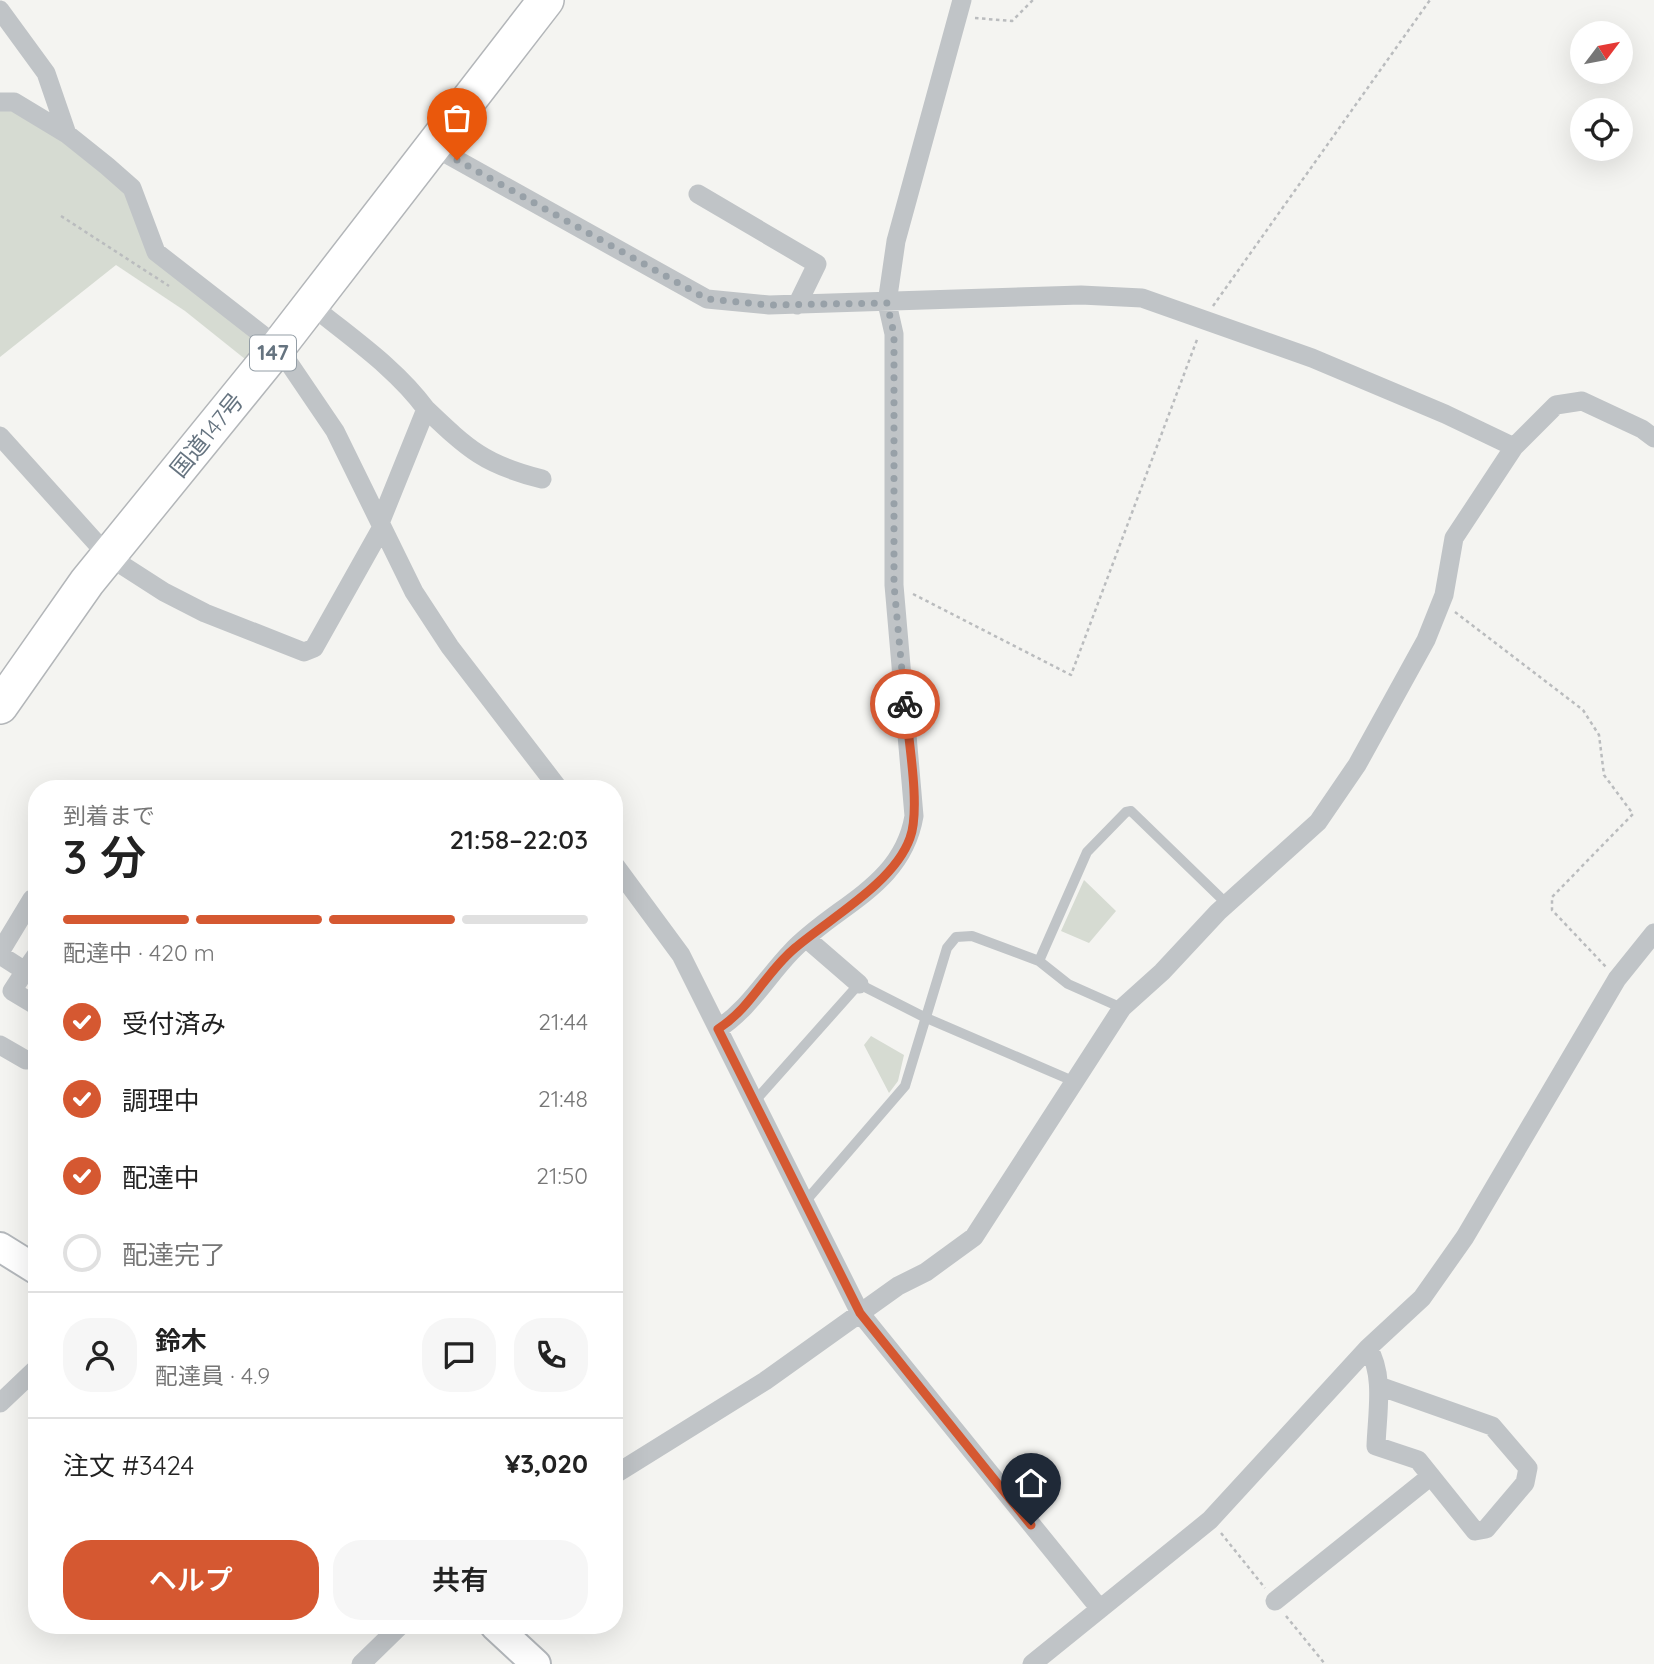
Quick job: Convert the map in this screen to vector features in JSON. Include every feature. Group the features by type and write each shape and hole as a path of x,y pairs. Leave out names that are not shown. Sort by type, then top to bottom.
{"highway":[{"name":"国道147号","path":"0,706 108,556 278,347 546,0"}],"main road":[{"path":"0,1247 28,1264"},
{"path":"504,1634 536,1664"}],"street":[{"path":"718,1029 738,1016 792,950 870,890 897,861 910,838 914,816 894,585 894,334 887,303 896,241 961,8"},
{"path":"0,9 46,73 67,134"},
{"path":"0,103 14,102 67,134 132,188 156,252 278,347 335,431 414,592 450,647 552,780"},
{"path":"434,147 707,299 797,304 1081,295 1142,298 1205,318 1312,358 1445,414 1514,447"},
{"path":"698,194 817,264 797,304"},
{"path":"311,305 407,383 426,409 467,447 502,469 542,479"},
{"path":"623,1469 765,1381 898,1286 926,1272 974,1237 1122,1008 1162,972 1227,904 1318,822 1357,765 1426,640 1441,602 1454,538 1514,447 1556,405 1569,402 1582,401 1650,427"},
{"path":"0,436 108,556 164,592 205,613 304,652 314,648 381,525 426,409"},
{"path":"623,876 681,955 860,1313 1100,1609"},
{"path":"25,971 0,953 28,906"},
{"path":"1032,1664 1210,1520 1368,1348 1422,1298 1465,1237 1617,979 1654,933"},
{"path":"807,939 859,984"},
{"path":"28,967 12,991 28,1001"},
{"path":"0,1045 26,1060"},
{"path":"1368,1348 1376,1360 1379,1386 1376,1446 1418,1460 1475,1531 1486,1529 1525,1483 1528,1468 1492,1426 1379,1386"},
{"path":"0,1403 28,1377"},
{"path":"1275,1601 1431,1476"},
{"path":"361,1664 392,1634"}],"lane":[{"path":"1039,961 1087,852 1126,812 1131,811 1227,904"},
{"path":"804,1203 905,1086 947,948 956,937 972,936 1039,961 1068,984 1122,1008"},
{"path":"754,1102 859,984 924,1017 1073,1081"}],"path":[{"path":"961,8 1012,21 1034,0"},
{"path":"894,585 1071,675 1205,318 1430,0"},
{"path":"61,216 175,290"},
{"path":"1441,602 1583,710 1599,735 1604,775 1633,814 1552,897 1552,910 1617,979"}],"shaded area":[{"path":"0,110 14,110 64,139 128,193 154,258 264,345 250,363 185,311 116,265 0,357"},
{"path":"1084,880 1116,911 1089,943 1061,931"},
{"path":"871,1036 904,1055 898,1081 889,1093 864,1045"}],"way so far":[{"path":"457,160 707,299 769,305 887,303 894,334 894,585 905,704"}],"route":[{"path":"905,704 914,816 910,838 897,861 870,890 792,950 738,1016 718,1029 860,1313 1031,1525"}]}
